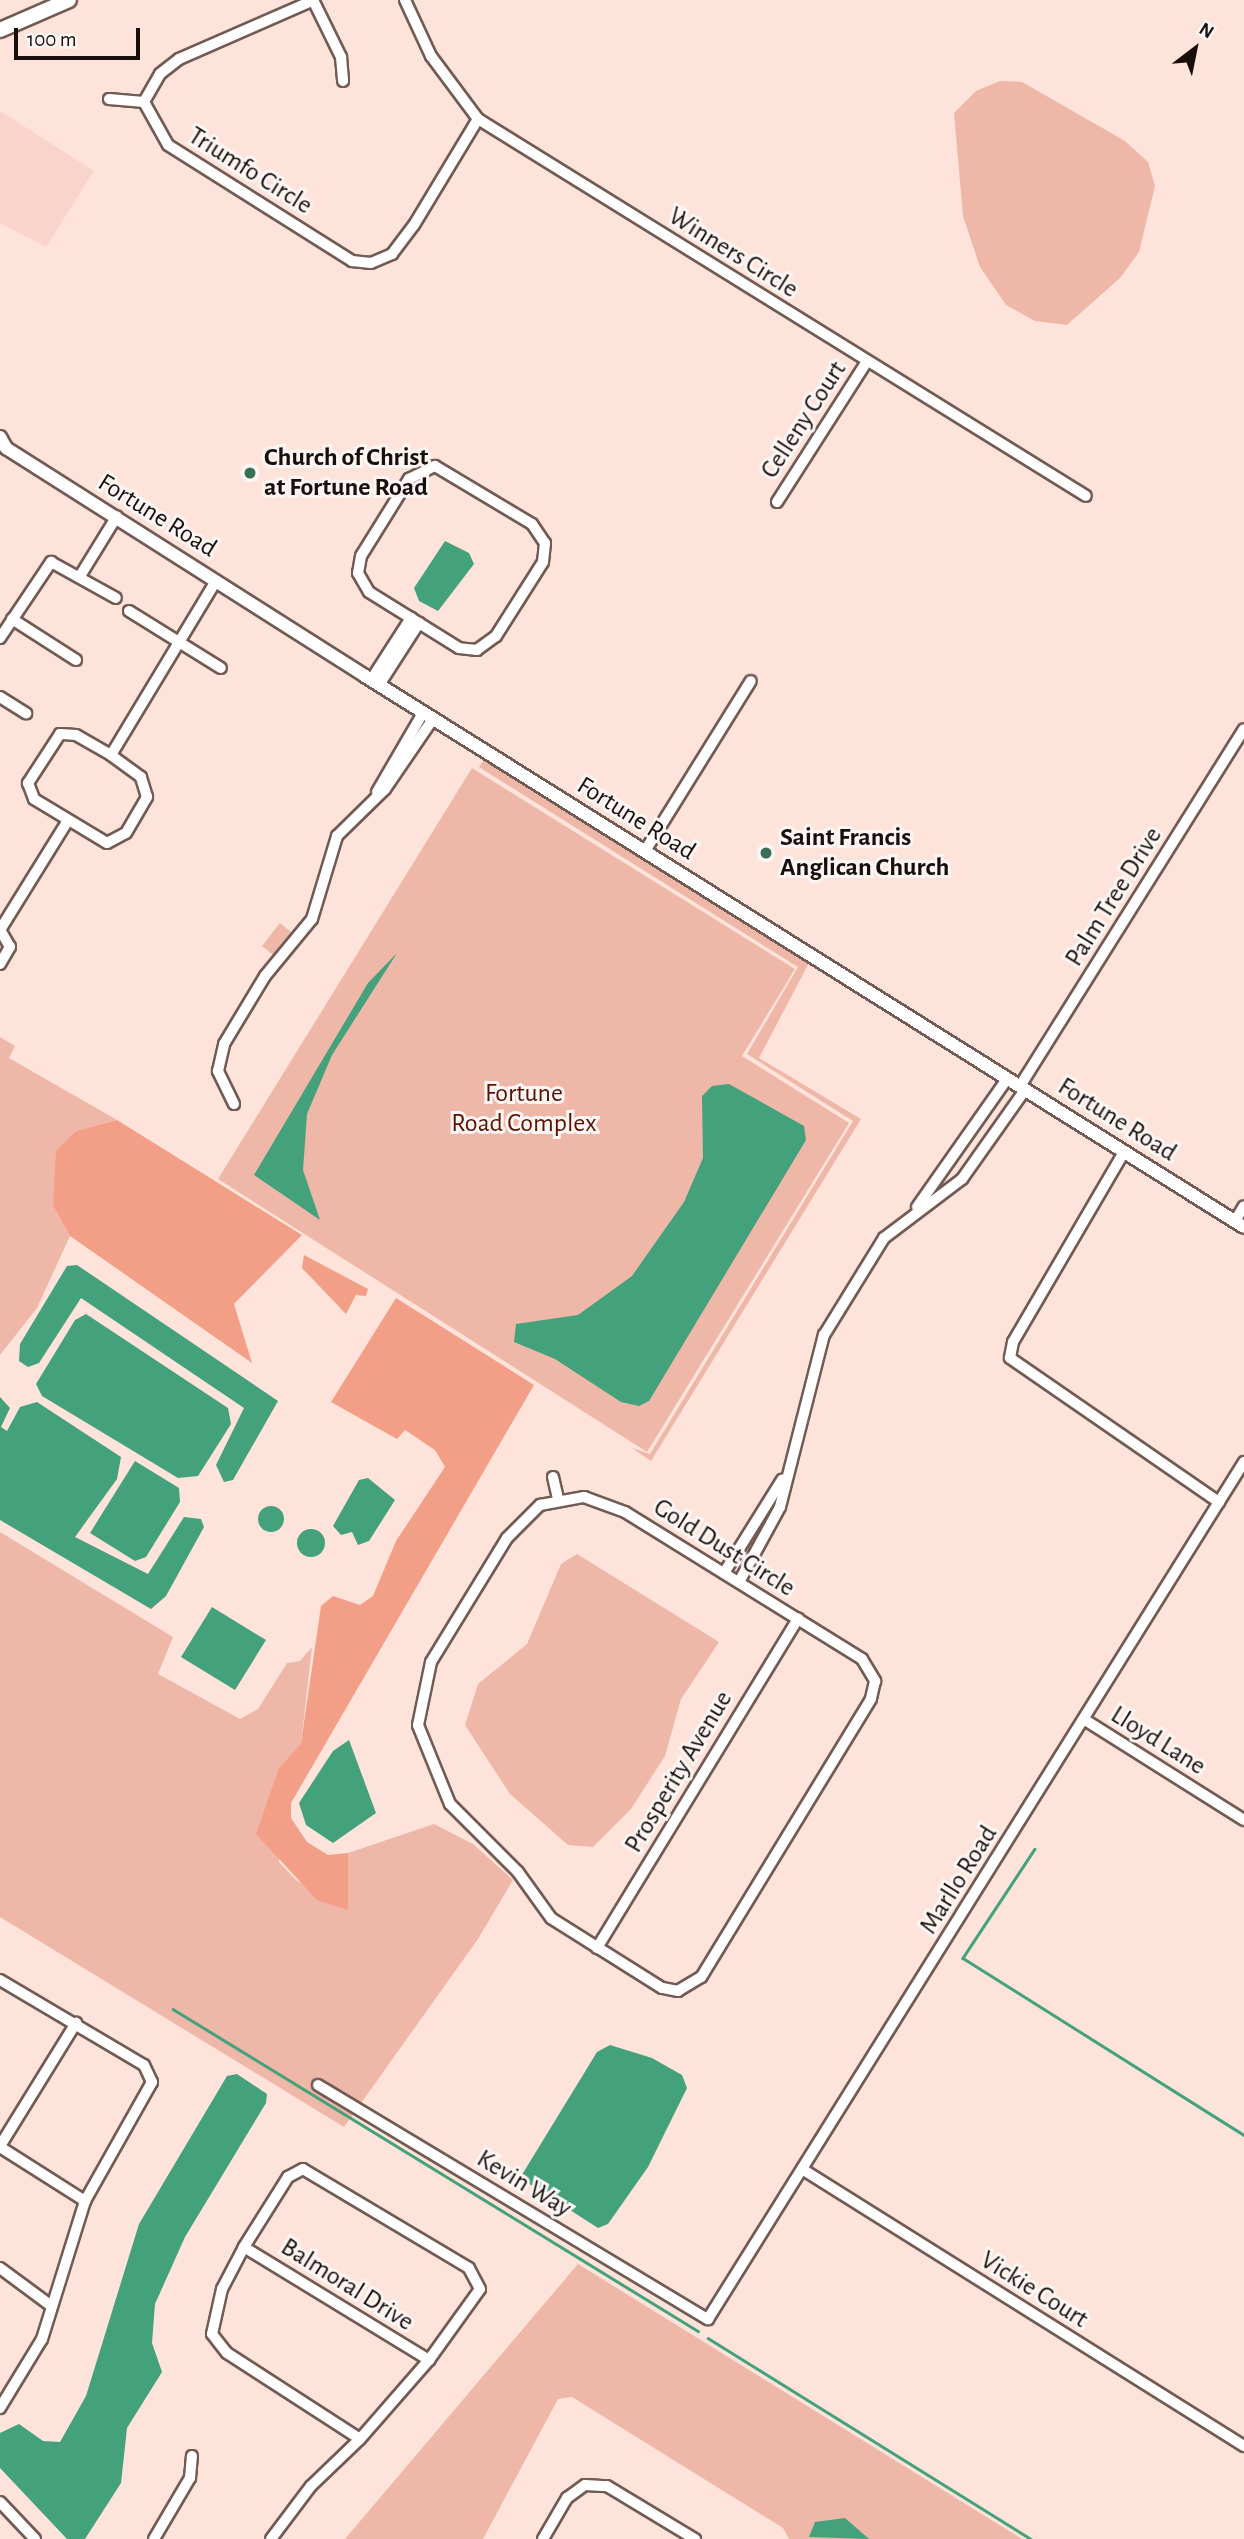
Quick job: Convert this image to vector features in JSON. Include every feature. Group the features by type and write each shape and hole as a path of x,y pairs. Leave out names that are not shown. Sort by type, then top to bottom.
{"main road":[{"path":"0,30 69,0"}],"street":[{"path":"109,99 144,102 160,74 179,59 314,0 341,57 343,81"},
{"name":"Winners Circle","path":"405,0 430,56 478,119 1086,496"},
{"name":"Triumfo Circle","path":"144,102 168,145 352,261 371,263 392,254 414,225 478,119"},
{"name":"Celleny Court","path":"777,502 867,361"},
{"name":"Fortune Road","path":"2,444 428,716 1240,1224"},
{"path":"435,466 532,524 546,550 486,647 463,650 415,621 365,588 359,562 410,479 435,466"},
{"path":"80,576 117,516"},
{"path":"0,638 44,567 61,564 116,598"},
{"path":"111,755 216,581"},
{"path":"129,611 221,668"},
{"path":"12,619 76,660"},
{"path":"375,682 415,621"},
{"path":"645,852 751,681"},
{"path":"0,697 26,713"},
{"path":"234,1104 218,1071 225,1044 265,976 312,919 337,836 377,792 428,716"},
{"name":"Palm Tree Drive","path":"907,1218 945,1194 980,1157 1244,729"},
{"path":"60,734 76,735 111,755 141,777 147,797 126,832 107,843 67,822 34,799 28,783 49,745 60,734"},
{"path":"0,964 10,947 0,930 67,822"},
{"path":"739,1582 780,1507 784,1476 818,1347 884,1238 907,1218 965,1145 1007,1079"},
{"path":"965,1145 980,1157"},
{"path":"1124,1152 1117,1174 1013,1342 1010,1358 1219,1502"},
{"path":"1240,1224 1244,1206"},
{"name":"Marllo Road","path":"708,2319 1085,1720 1244,1461"},
{"path":"553,1476 558,1499"},
{"path":"724,1573 784,1476"},
{"name":"Gold Dust Circle","path":"584,1497 613,1505 724,1573 870,1668 876,1681 871,1699 695,1984 678,1991 662,1987 551,1917 518,1872 450,1804 418,1724 431,1662 507,1538 528,1514 558,1499 584,1497"},
{"name":"Prosperity Avenue","path":"597,1948 798,1619"},
{"name":"Lloyd Lane","path":"1085,1720 1244,1820"},
{"path":"0,1980 144,2065 152,2082 85,2201 50,2305 42,2339 2,2401"},
{"path":"76,2023 0,2146 85,2201"},
{"name":"Kevin Way","path":"318,2085 708,2319"},
{"name":"Vickie Court","path":"802,2169 1244,2446"},
{"path":"271,2539 312,2486 360,2439 429,2360 474,2303 478,2276 315,2171 288,2177 244,2247 211,2325 216,2343 360,2439"},
{"name":"Balmoral Drive","path":"244,2247 429,2360"},
{"path":"0,2268 50,2305"},
{"path":"154,2539 190,2478 192,2456"},
{"path":"543,2539 567,2498 585,2485 607,2486 695,2539"},
{"path":"0,2502 35,2539"}],"shaded area":[{"path":"0,111 94,171 46,247 0,223"},
{"path":"445,541 469,553 474,564 438,611 419,601 414,588"},
{"path":"397,953 332,1055 307,1114 303,1170 320,1220 254,1175 368,983"},
{"path":"729,1084 804,1126 806,1140 649,1401 639,1406 621,1402 555,1359 514,1342 516,1324 578,1315 632,1276 684,1202 703,1158 702,1096 712,1086"},
{"path":"117,1120 302,1235 234,1304 252,1363 70,1236 53,1206 56,1151 76,1131"},
{"path":"304,1255 368,1289 366,1296 356,1295 346,1314 302,1268"},
{"path":"77,1265 278,1401 233,1480 224,1482 216,1465 244,1408 81,1298 39,1363 28,1367 19,1361 20,1344 67,1266"},
{"path":"396,1298 534,1385 291,1803 291,1818 307,1842 328,1855 348,1853 348,1910 317,1900 256,1834 279,1768 301,1743 321,1606 333,1596 360,1605 373,1596 396,1541 445,1467 435,1450 405,1430 397,1439 331,1402"},
{"path":"86,1314 228,1408 231,1424 198,1476 178,1478 42,1396 36,1384 75,1320"},
{"path":"0,1397 10,1408 1,1427 7,1431 20,1407 37,1402 121,1457 117,1479 75,1537 148,1574 184,1517 201,1519 204,1527 166,1596 151,1609 0,1520"},
{"path":"135,1461 179,1488 180,1502 146,1557 135,1561 90,1533"},
{"path":"368,1478 395,1500 369,1541 358,1545 352,1532 341,1535 333,1526 359,1480"},
{"path":"271,1506 280,1510 284,1519 280,1528 271,1532 262,1528 258,1519 262,1510"},
{"path":"311,1529 321,1533 325,1543 321,1553 311,1557 301,1553 297,1543 301,1533"},
{"path":"212,1607 266,1640 235,1690 181,1657"},
{"path":"349,1740 376,1813 333,1843 306,1825 299,1803 333,1751"},
{"path":"610,2045 652,2058 682,2075 687,2088 648,2167 608,2224 598,2228 520,2178 597,2052"},
{"path":"237,2074 267,2094 266,2103 185,2237 155,2304 152,2343 162,2372 127,2428 121,2483 85,2539 67,2539 0,2468 0,2433 19,2424 43,2441 60,2442 86,2396 139,2224 227,2076"},
{"path":"845,2518 869,2539 809,2537 815,2522"}],"green space":[{"path":"1000,81 1022,82 1125,141 1148,162 1155,186 1139,252 1120,278 1067,325 1035,321 1006,305 980,267 963,216 954,113 976,91"},
{"path":"485,758 810,961 759,1058 861,1119 651,1461 632,1448 650,1454 853,1121 747,1054 798,967 479,767"},
{"name":"Fortune Road Complex","path":"472,768 795,969 742,1056 849,1123 647,1452 218,1179"},
{"path":"280,923 291,932 273,955 262,946"},
{"path":"0,1037 15,1046 9,1058 117,1120 76,1131 53,1206 70,1236 37,1308 0,1355"},
{"path":"0,1532 173,1637 158,1674 240,1719 258,1709 287,1663 300,1661 312,1647 301,1743 279,1768 279,1862 296,1880 348,1910 348,1853 434,1824 473,1844 513,1880 478,1939 344,2127 0,1917"},
{"path":"577,1554 719,1642 681,1699 665,1756 631,1809 593,1847 568,1845 510,1794 465,1725 478,1684 527,1644 561,1564"},
{"path":"578,2264 1022,2539 789,2539 783,2528 572,2397 558,2399 483,2539 345,2539"}],"waterway":[{"path":"1035,1849 963,1958 1244,2135"},
{"path":"173,2009 698,2331"},
{"path":"708,2338 1031,2539"}],"place":[{"name":"Church of Christ at Fortune Road","path":"250,473"},
{"name":"Saint Francis Anglican Church","path":"766,853"}]}
